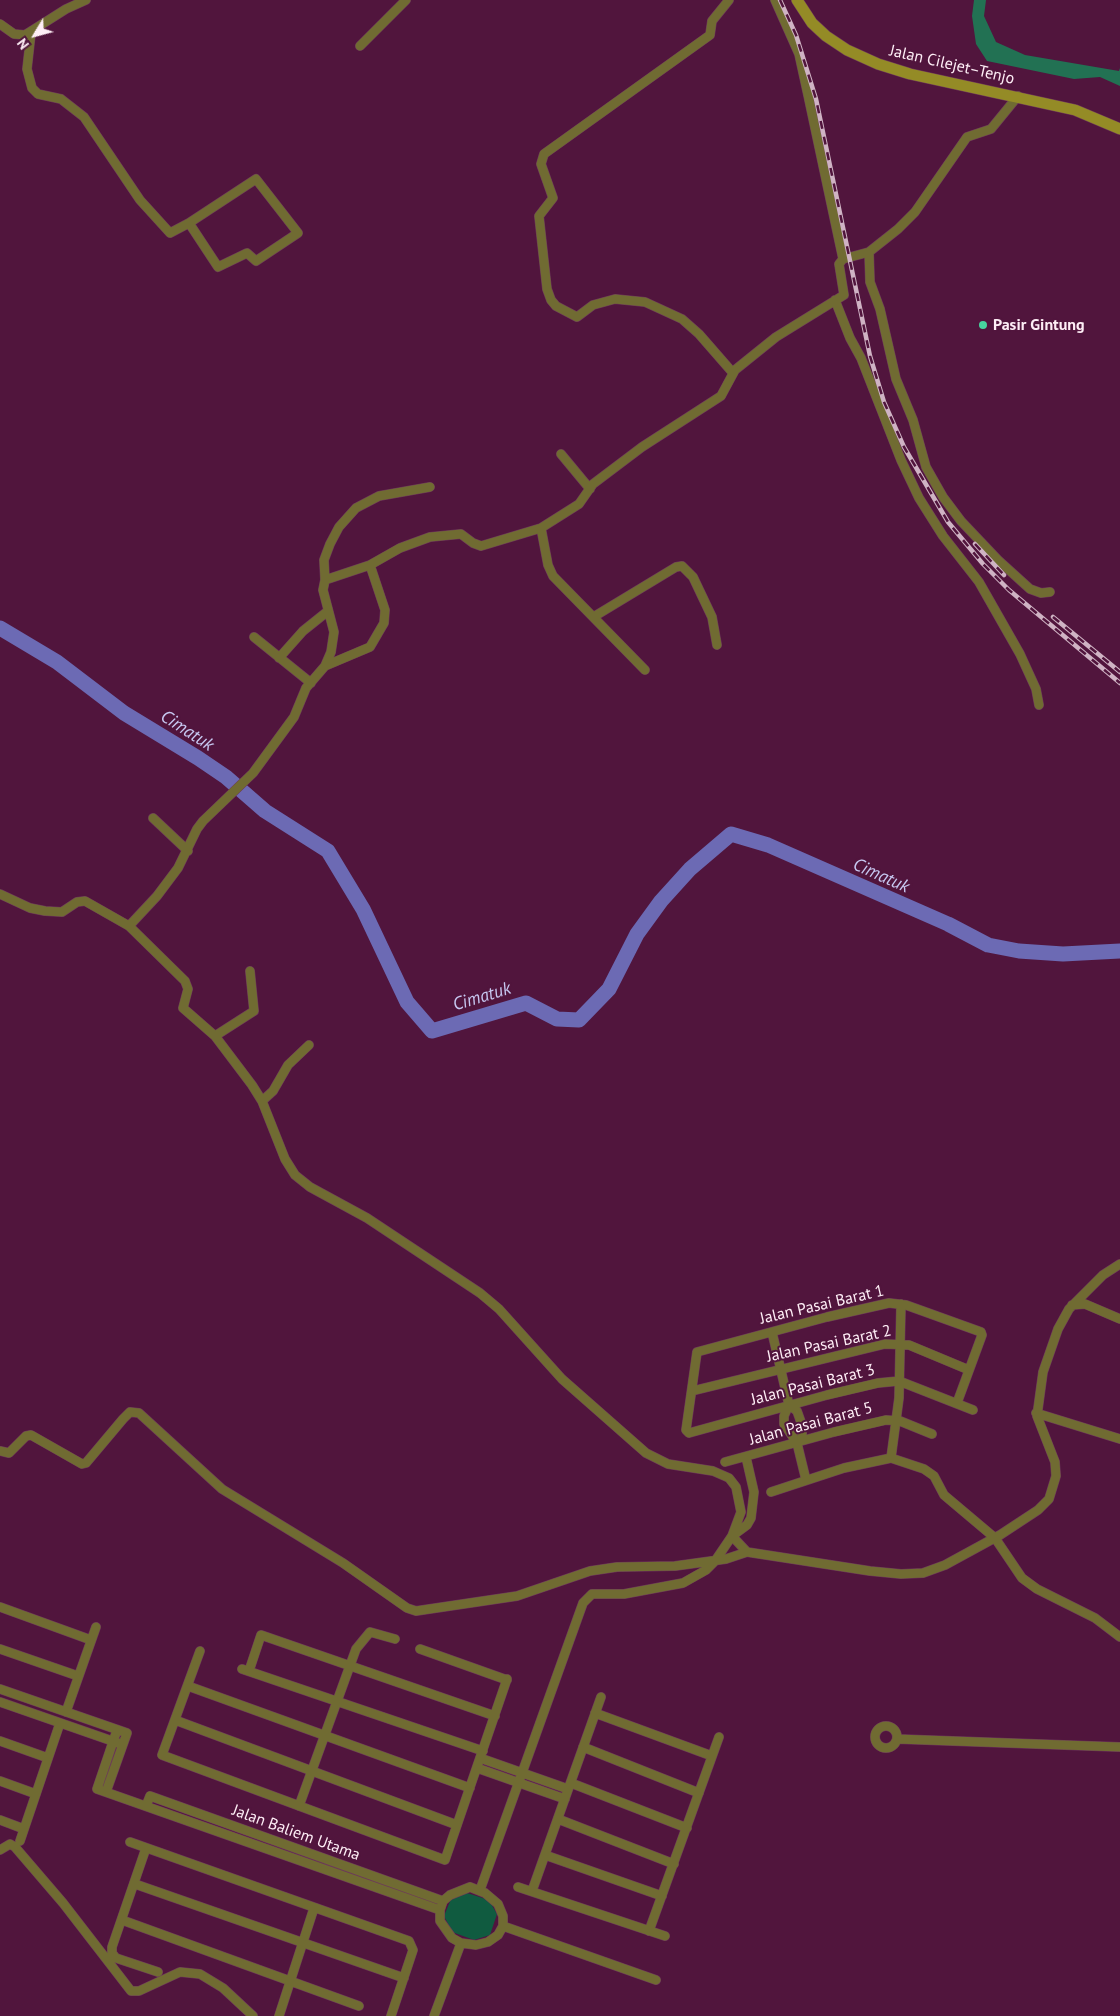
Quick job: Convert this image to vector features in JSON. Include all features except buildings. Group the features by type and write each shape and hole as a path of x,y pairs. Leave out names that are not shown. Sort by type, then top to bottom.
{"main road":[{"name":"Jalan Cilejet–Tenjo","path":"797,0 821,32 858,55 910,74 1018,96 1075,110 1120,129"}],"street":[{"path":"0,24 16,35 31,33 52,17 86,0"},
{"path":"360,46 406,0"},
{"path":"729,0 712,21 710,35 544,154 541,164 553,198 539,216 547,289 551,300 556,306 577,317 593,305 615,299 645,302 682,319 699,334 733,373"},
{"path":"775,0 799,54 843,259"},
{"path":"31,33 27,69 32,88 38,94 61,99 84,117 140,200 170,233 189,223 256,179 298,233 256,261 247,253 218,267 189,223"},
{"path":"325,580 370,565 400,548 430,537 461,534 473,543 481,546 541,528 579,504 596,481 721,396 733,373 776,337 835,300 844,292 839,264 843,259 868,252 892,235 915,212 967,138 991,129 1018,96"},
{"path":"868,252 870,282 880,309 896,379 913,420 926,468 943,497 961,522 998,560 1030,589 1041,593 1050,592"},
{"path":"835,300 848,334 861,358 900,460 919,498 943,536 978,582 1020,654 1036,689 1039,705"},
{"path":"561,454 590,489"},
{"path":"129,926 157,896 188,852 197,829 253,773 294,717 306,689 325,666 331,652 334,636 323,590 325,580 324,560 339,527 356,508 379,496 430,487"},
{"path":"541,528 550,571 645,670"},
{"path":"325,666 370,647 384,623 385,610 370,565"},
{"path":"595,616 676,567 682,566 693,577 712,617 717,645"},
{"path":"280,658 303,631 328,611"},
{"path":"254,637 311,683"},
{"path":"153,818 188,852"},
{"path":"0,894 30,908 45,911 62,912 76,902 85,901 129,926 185,981 188,989 182,1008 215,1036 262,1101 285,1159 295,1175 302,1181 367,1218 480,1293 499,1309 562,1379 646,1453 668,1464 713,1471 731,1480 738,1493 741,1512 732,1536 716,1561 696,1577 683,1583 624,1594 592,1594 586,1597 480,1890"},
{"path":"215,1036 254,1011 250,971"},
{"path":"262,1101 273,1091 288,1065 309,1045"},
{"path":"0,1451 9,1453 26,1436 31,1435 82,1464 86,1463 130,1412 139,1413 222,1489 343,1563 407,1608 416,1611 516,1596 590,1571 617,1567 664,1568 716,1561 747,1552 870,1571 911,1574 934,1570 995,1538 1046,1503 1053,1491 1056,1476 1055,1462 1036,1413 1046,1362 1058,1329 1072,1305 1103,1276 1120,1264"},
{"name":"Jalan Pasai Barat 1","path":"692,1391 698,1352 843,1313 889,1304 901,1304 981,1332 982,1335 968,1370"},
{"path":"891,1458 897,1422 901,1304"},
{"path":"1072,1305 1085,1304 1120,1319"},
{"path":"772,1332 789,1405 784,1416 784,1424 797,1443 806,1480"},
{"name":"Jalan Pasai Barat 2","path":"692,1391 861,1348 900,1343 968,1370"},
{"path":"957,1402 968,1370"},
{"name":"Jalan Pasai Barat 3","path":"692,1391 686,1430 688,1432 878,1383 899,1381 957,1402 972,1410"},
{"path":"789,1405 797,1411 802,1424 802,1438 797,1443"},
{"path":"1036,1413 1120,1439"},
{"name":"Jalan Pasai Barat 5","path":"725,1462 886,1420 932,1434"},
{"path":"732,1536 747,1525 754,1509 754,1492 746,1457"},
{"path":"771,1492 844,1468 891,1458 931,1472 944,1495 995,1538 1022,1578 1037,1589 1095,1618 1120,1637"},
{"path":"732,1536 747,1552"},
{"path":"0,1608 91,1640"},
{"path":"66,1712 96,1627"},
{"path":"298,1806 356,1649 370,1632 395,1640"},
{"path":"495,1716 261,1635 245,1670 337,1701 482,1754 522,1772 570,1786 686,1828"},
{"path":"0,1648 78,1676"},
{"path":"200,1651 162,1755 445,1860 507,1680 420,1649"},
{"path":"188,1686 470,1788"},
{"path":"0,1689 127,1733 106,1792"},
{"path":"532,1891 601,1697"},
{"path":"0,1702 123,1745"},
{"path":"596,1713 712,1756"},
{"path":"175,1720 457,1825"},
{"path":"20,1841 60,1723"},
{"path":"113,1742 117,1730"},
{"path":"649,1931 719,1737"},
{"path":"897,1739 1120,1747"},
{"path":"0,1741 48,1758"},
{"name":"Jalan Baliem Utama","path":"113,1742 97,1789 440,1910"},
{"path":"583,1747 699,1793"},
{"path":"477,1768 565,1799"},
{"path":"0,1781 36,1794"},
{"name":"Jalan Baliem Utama","path":"146,1806 150,1796 443,1901"},
{"path":"558,1819 674,1864"},
{"path":"0,1820 24,1828"},
{"path":"130,1842 409,1941 414,1950 393,2015"},
{"path":"0,1850 7,1845 15,1847 63,1903 131,1991 146,1989 173,1974 200,1974 223,1988 254,2016"},
{"path":"146,1848 112,1947 112,1953 116,1958 158,1972"},
{"path":"545,1855 662,1896"},
{"path":"135,1884 303,1941 404,1978"},
{"path":"470,1887 480,1890 498,1904 503,1916 503,1926 498,1935 488,1942 476,1946 461,1943 452,1938 440,1921 440,1910 443,1901 450,1895 470,1887"},
{"path":"518,1887 665,1936"},
{"path":"279,2016 314,1908"},
{"path":"122,1920 359,2006"},
{"path":"503,1926 656,1980"},
{"path":"434,2016 461,1943"}],"green space":[{"path":"974,0 986,0 984,16 996,42 1025,55 1119,71 1120,68 1120,86 1100,77 1074,79 987,61 976,44 972,16"},
{"path":"464,1892 489,1900 497,1914 490,1935 474,1940 452,1932 444,1916 451,1899"}],"waterway":[{"name":"Cimatuk","path":"0,628 57,662 124,713 198,758 226,777 265,811 328,851 363,909 407,1002 432,1031 526,1003 557,1019 579,1020 609,989 637,934 661,901 690,869 731,834 768,845 948,924 988,945 1019,951 1063,954 1120,951"}],"railway":[{"path":"780,0 796,35 816,99 870,356 884,402 904,447 948,522 983,564 1009,590 1120,683"},
{"path":"975,544 1004,575"},
{"path":"1053,617 1120,672"}],"place":[{"name":"Pasir Gintung","path":"983,325"}]}
